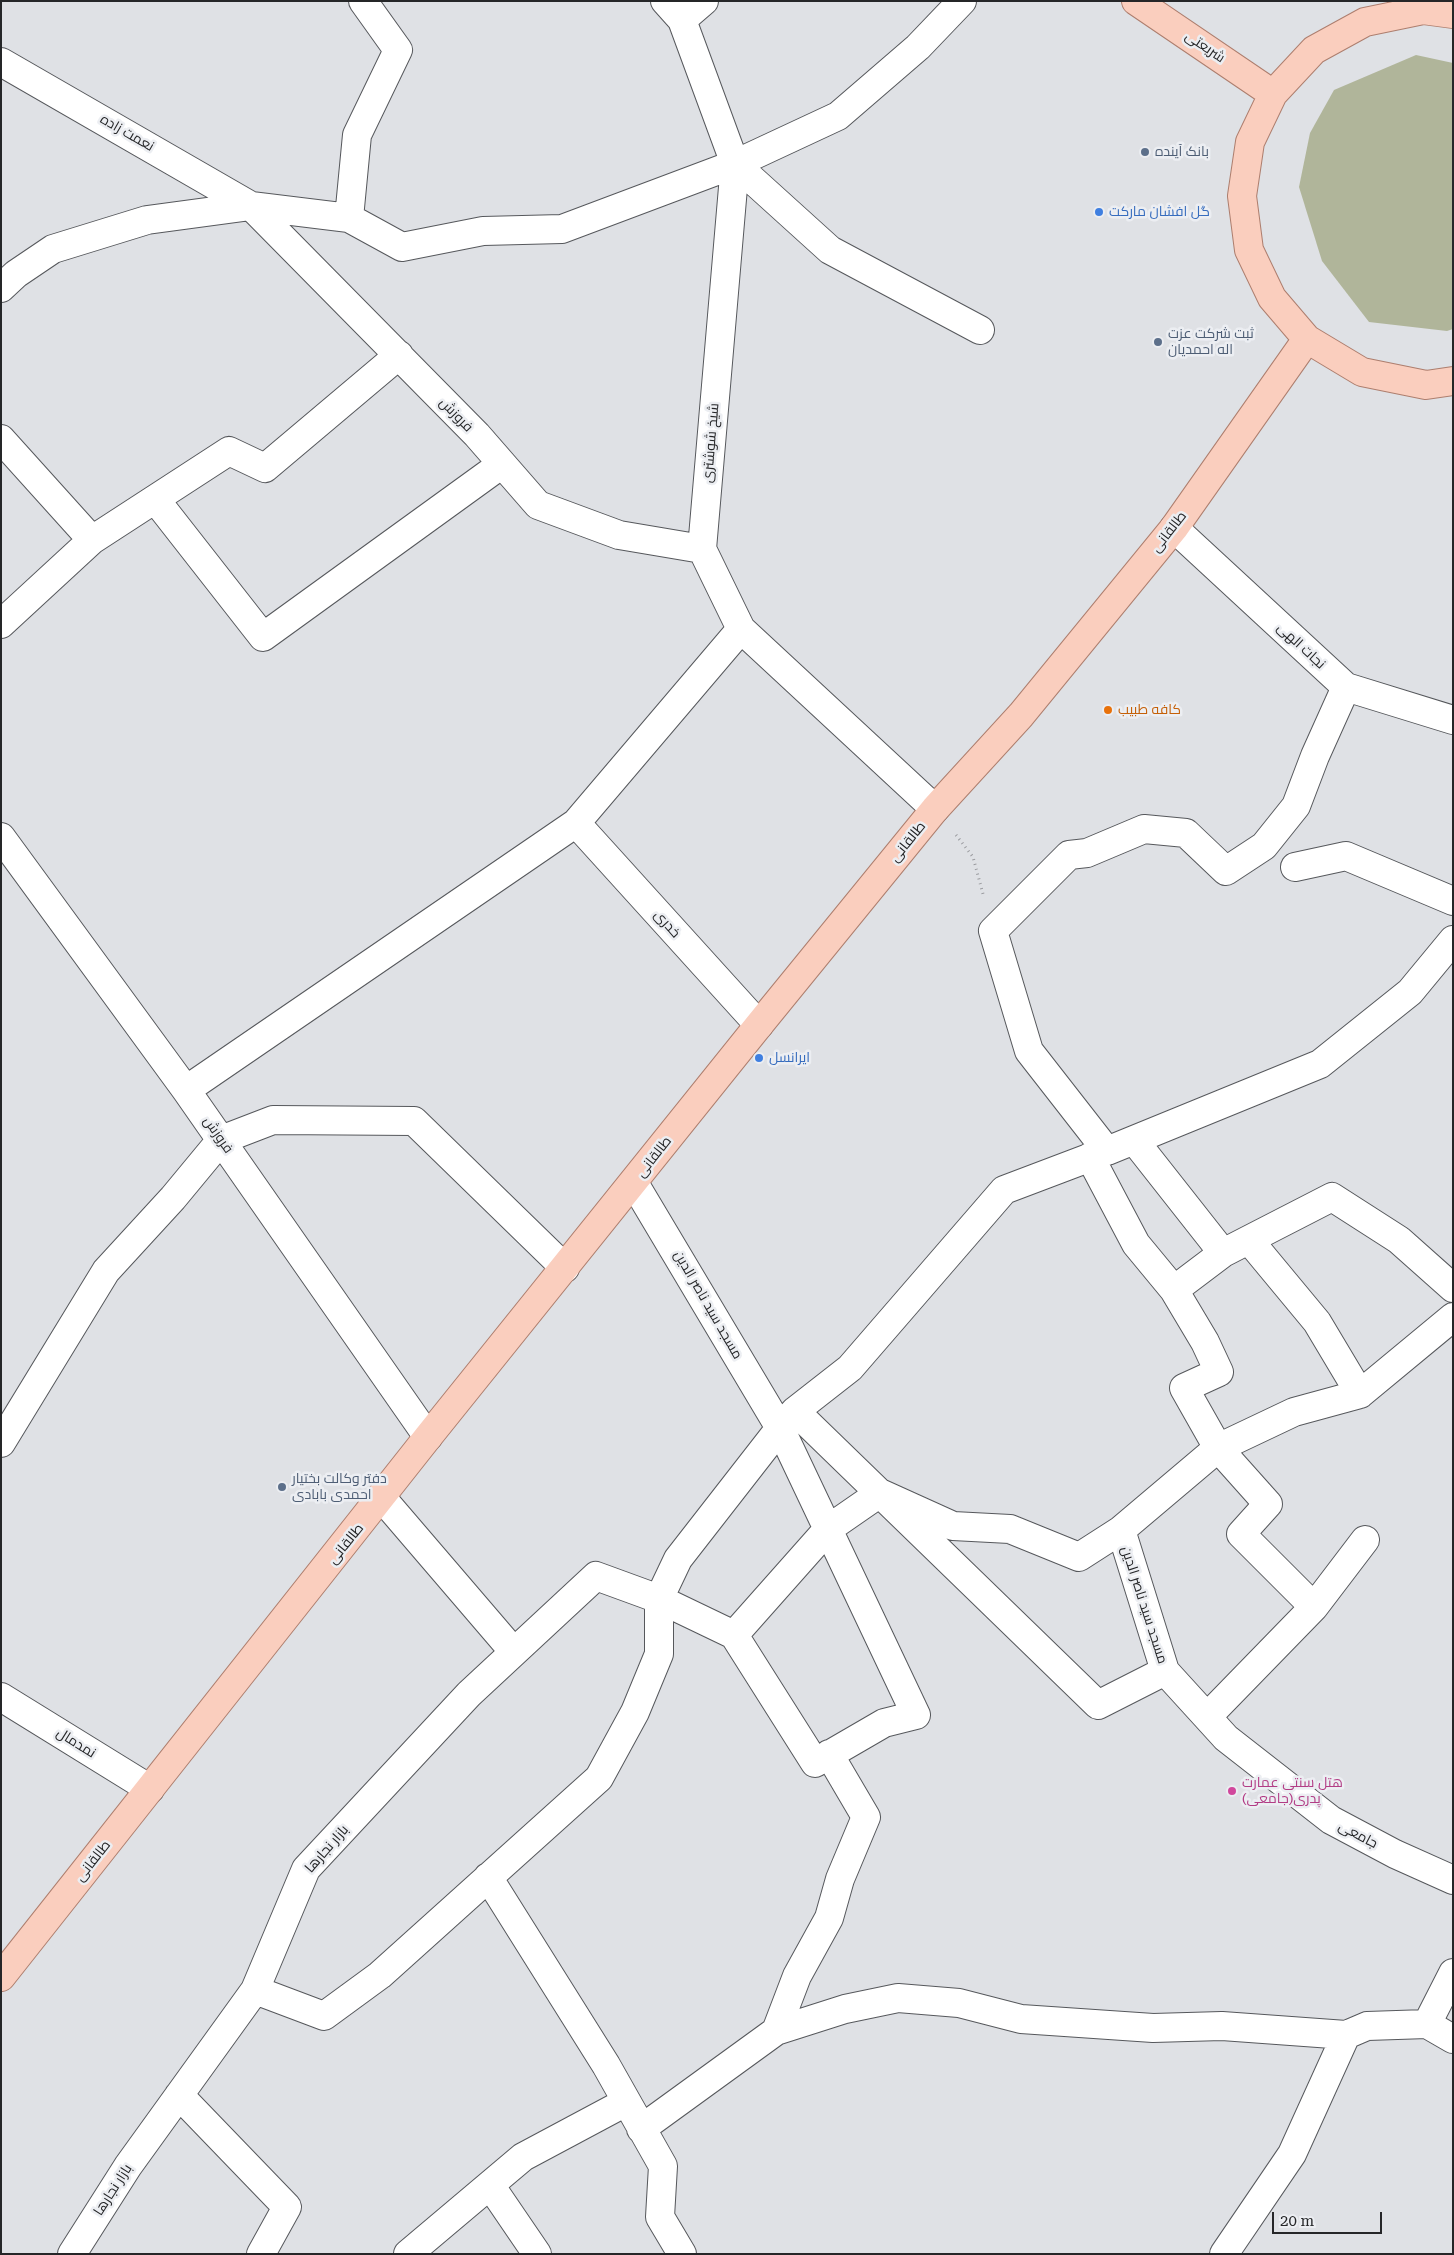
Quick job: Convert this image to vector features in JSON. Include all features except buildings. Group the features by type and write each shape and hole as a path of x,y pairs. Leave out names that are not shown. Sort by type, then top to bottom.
{"main road":[{"name":"شریعتی","path":"1136,1 1273,94"},
{"path":"1453,14 1422,10 1365,22 1314,50 1273,94 1250,142 1242,196 1249,250 1272,298 1307,339 1362,372 1426,385 1453,381"},
{"name":"طالقانی","path":"1,1977 428,1438 759,1025 934,809 1021,715 1174,528 1307,339"}],"street":[{"path":"349,218 357,135 398,50 363,1"},
{"path":"674,11 704,1"},
{"path":"1,288 16,274 53,249 147,220 252,206 349,218 402,247 483,231 562,229 735,164 838,116 918,47 962,1"},
{"name":"شیخ شوشتری","path":"674,11 735,164 702,549"},
{"name":"نعمت زاده","path":"1,62 252,206"},
{"path":"735,164 830,250 980,330"},
{"name":"فروزش","path":"252,206 399,356 502,464 538,505 619,535 702,549"},
{"path":"1,624 92,540 229,451 265,468 399,356"},
{"path":"1,439 92,540"},
{"path":"155,499 263,637 502,464"},
{"name":"نجات الهی","path":"1174,528 1346,687 1453,720"},
{"path":"702,549 741,629 934,809"},
{"path":"186,1090 576,823 741,629"},
{"path":"1314,1607 1241,1534 1268,1504 1218,1448 1184,1388 1219,1372 1205,1342 1174,1290 1136,1244 1098,1154 1029,1052 993,931 1069,855 1088,853 1144,829 1186,833 1226,871 1264,846 1296,806 1315,756 1346,687"},
{"name":"خدری","path":"576,823 759,1025"},
{"name":"فروزش","path":"1,837 186,1090 428,1438"},
{"path":"1295,867 1346,856 1453,901"},
{"path":"255,1990 324,2016 380,1974 600,1778 635,1712 659,1654 659,1599 678,1559 788,1420 850,1368 1004,1190 1134,1140 1320,1064 1410,992 1453,940"},
{"path":"1,1443 106,1271 173,1198 221,1140 273,1120 414,1122 565,1268"},
{"path":"1134,1140 1223,1253"},
{"name":"مسجد سید ناصر الدین","path":"634,1183 788,1420"},
{"path":"1174,1290 1223,1253 1332,1197 1399,1240 1453,1288"},
{"path":"1249,1240 1317,1322 1360,1394"},
{"path":"1121,1530 1218,1448 1294,1412 1360,1394 1453,1317"},
{"path":"788,1420 880,1493 1098,1705 1165,1671"},
{"path":"659,1599 734,1635 815,1763 884,1723 916,1714 828,1529 788,1420"},
{"path":"734,1635 828,1529 880,1493"},
{"name":"مسجد سید ناصر الدین","path":"880,1493 953,1526 1010,1529 1079,1557 1121,1530 1165,1671"},
{"path":"382,1498 514,1652"},
{"path":"1207,1717 1314,1607 1365,1540"},
{"name":"بازار نجارها","path":"72,2254 128,2166 255,1990 306,1869 469,1694 596,1576 659,1599"},
{"name":"جامعی","path":"1165,1671 1226,1738 1331,1820 1394,1854 1453,1880"},
{"name":"نمدمال","path":"1,1697 150,1790"},
{"path":"776,2031 796,1976 829,1918 840,1879 866,1817 829,1754"},
{"path":"488,1877 606,2065 663,2166 660,2217 682,2254"},
{"path":"1427,2024 1453,1974"},
{"path":"641,2129 776,2031 845,2009 898,1998 959,2002 1021,2019 1153,2028 1222,2026 1346,2035 1367,2026 1427,2024 1453,2039"},
{"path":"1224,2254 1292,2154 1346,2035"},
{"path":"179,2095 287,2206 261,2254"},
{"path":"408,2254 523,2157 626,2102"},
{"path":"490,2185 537,2254"}],"path":[{"path":"934,809 973,857 993,931"}],"green space":[{"path":"1416,55 1453,63 1453,329 1447,331 1369,322 1322,261 1299,187 1310,133 1334,90"}],"place":[{"name":"بانک آینده","path":"1145,152"},
{"name":"گل افشان مارکت","path":"1099,212"},
{"name":"ثبت شرکت عزت اله احمدیان","path":"1158,342"},
{"name":"کافه طبیب","path":"1108,710"},
{"name":"ایرانسل","path":"759,1058"},
{"name":"دفتر وکالت بختیار احمدی بابادی","path":"282,1487"},
{"name":"هتل سنتی عمارت پدری(جامعی)","path":"1232,1791"}]}
